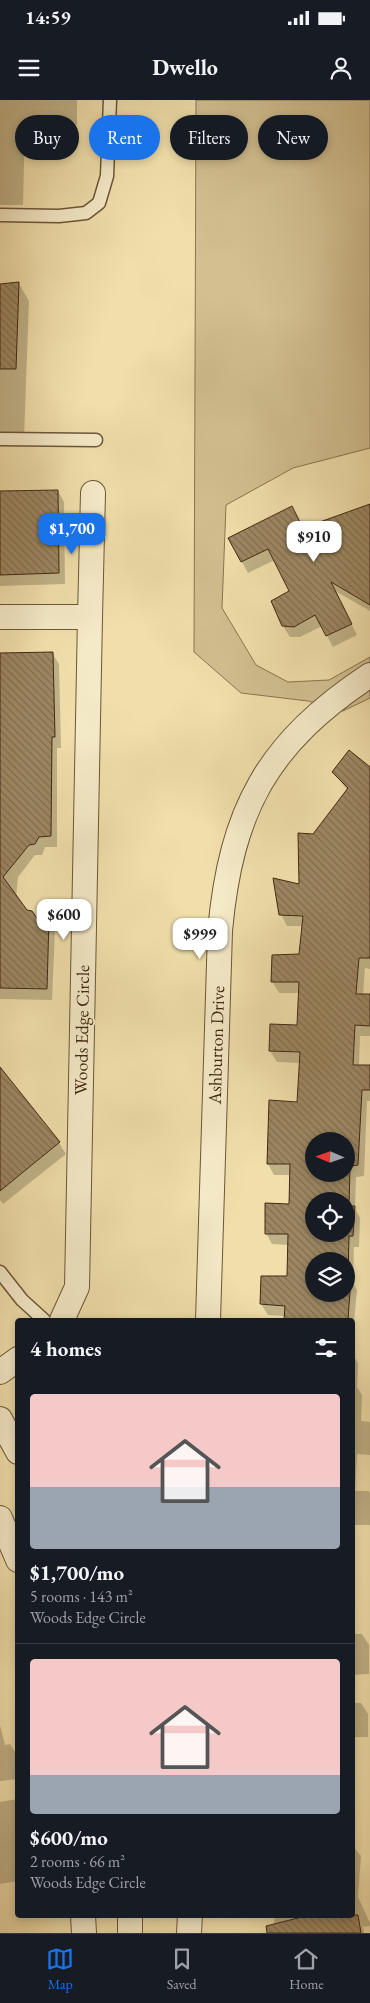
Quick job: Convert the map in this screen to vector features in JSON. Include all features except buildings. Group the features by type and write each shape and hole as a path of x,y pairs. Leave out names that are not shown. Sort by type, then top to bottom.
{"street":[{"name":"Woods Edge Circle","path":"63,1318 76,1287 93,493"},
{"path":"0,617 90,617"},
{"name":"Ashburton Drive","path":"208,1318 220,931 223,894 230,861 239,828 262,777 289,743 316,716 346,691 370,675"},
{"path":"0,1372 15,1361"},
{"path":"0,1419 15,1446"},
{"path":"0,1518 15,1553"},
{"path":"84,1918 84,1933"},
{"path":"130,1918 130,1933"},
{"path":"189,1933 190,1918"}],"lane":[{"path":"0,215 59,216 86,213 99,203 107,176 110,100"},
{"path":"0,438 96,440"},
{"path":"0,1272 22,1300 42,1318"}],"shaded area":[{"path":"196,100 370,100 370,448 293,468 226,505 222,608 256,665 288,682 329,680 370,657 370,698 343,711 308,701 241,693 194,652 196,160 248,160 248,115 196,115"}]}
